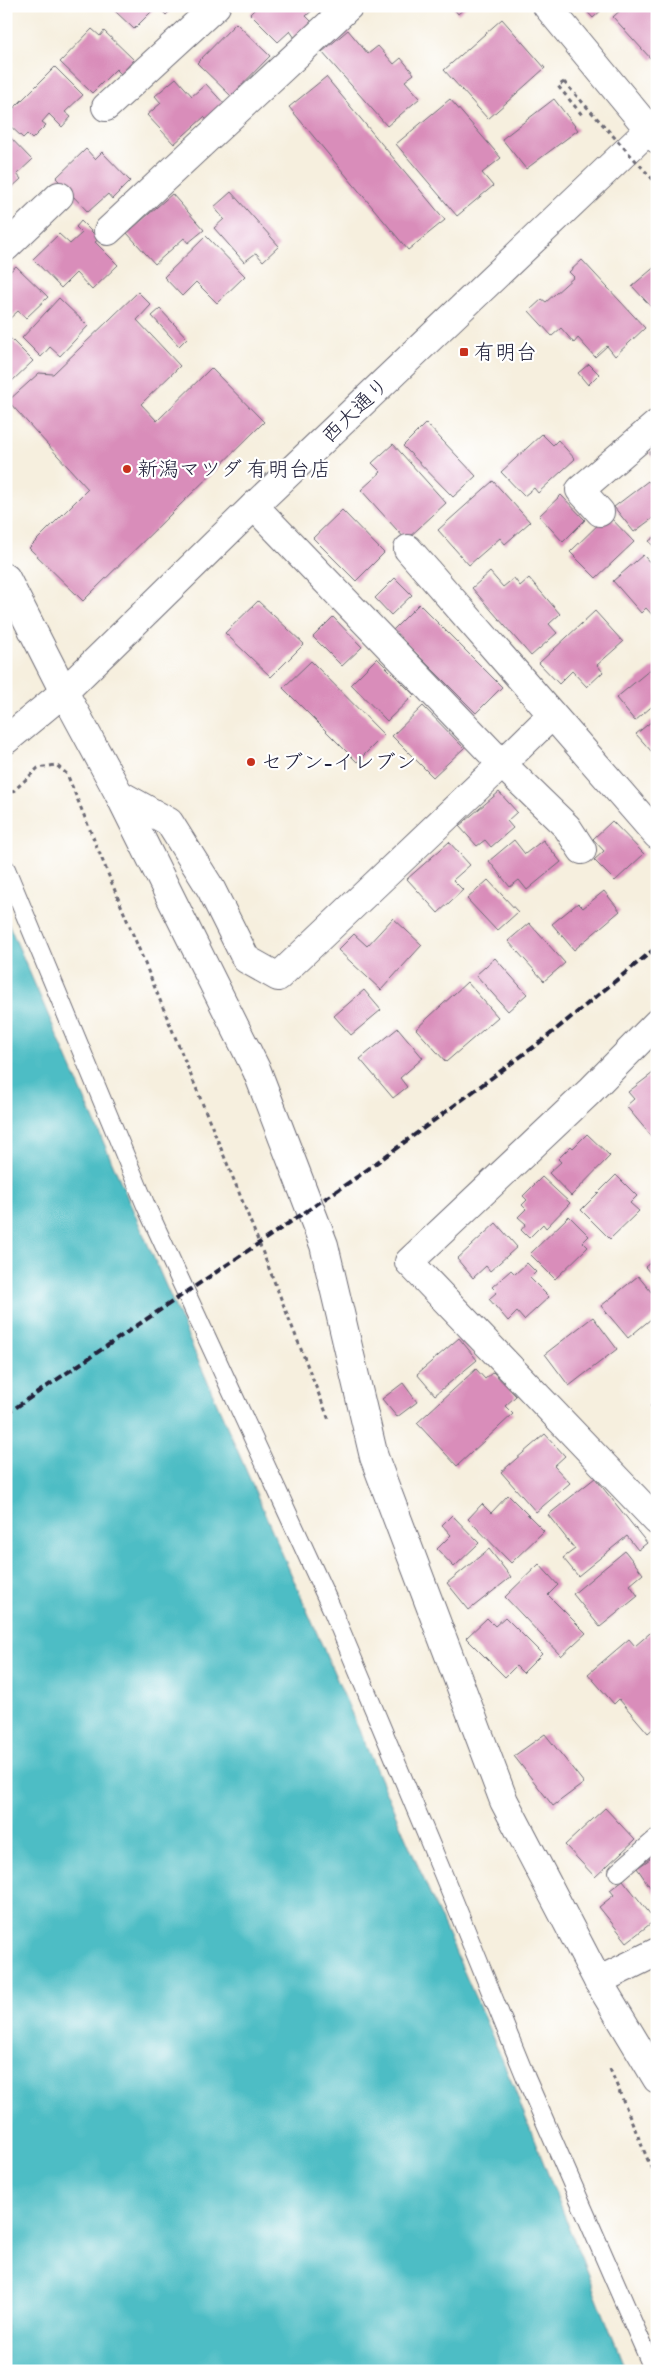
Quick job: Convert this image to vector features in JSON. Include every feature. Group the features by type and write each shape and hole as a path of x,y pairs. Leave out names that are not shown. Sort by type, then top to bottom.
{"street":[{"path":"106,107 216,6"},
{"path":"108,231 349,6"},
{"path":"546,6 654,130"},
{"name":"西大通り","path":"6,740 30,718 64,692 254,506 654,130"},
{"path":"11,232 59,196"},
{"path":"600,512 580,490 657,424"},
{"path":"254,506 502,764 567,827 582,850"},
{"path":"408,549 657,835"},
{"path":"6,578 119,794 257,1071 324,1244 374,1457 504,1801 598,1982 657,2079"},
{"path":"119,794 169,822 211,889 246,959 278,977 552,716"},
{"path":"657,1023 589,1092 409,1262 657,1521"},
{"path":"598,1982 657,1952"}],"lane":[{"path":"6,869 146,1206 331,1607 526,2078 654,2371"},
{"path":"618,1872 657,1838"}],"path":[{"path":"583,116 558,86 564,82 657,184"},
{"path":"6,798 38,768"}],"water":[{"path":"6,918 508,2073 626,2371 6,2371"}],"building":[{"path":"120,6 157,6 134,29 115,11"},
{"path":"158,6 175,6 166,15"},
{"path":"258,6 317,6 306,16 312,22 295,38 290,31 278,42 250,14"},
{"path":"452,6 467,6 458,14"},
{"path":"582,6 606,6 593,18"},
{"path":"625,6 657,6 657,56 652,60 613,17"},
{"path":"502,19 545,68 488,119 444,70"},
{"path":"236,23 270,56 231,96 197,63"},
{"path":"92,29 100,36 104,31 134,60 121,74 116,69 92,93 60,62"},
{"path":"348,30 368,54 378,46 394,64 401,58 414,74 405,81 420,98 387,126 322,52"},
{"path":"55,67 83,95 65,112 71,117 62,127 49,114 42,122 46,125 32,139 27,134 23,138 6,122 6,116"},
{"path":"326,77 445,220 408,250 289,107"},
{"path":"176,78 192,96 206,84 227,107 210,123 204,117 174,144 147,115 161,103 155,96"},
{"path":"450,99 501,158 482,173 493,186 457,216 396,144"},
{"path":"554,99 578,130 526,169 502,139"},
{"path":"6,133 32,160 17,174 21,179 9,190 6,187"},
{"path":"86,149 95,159 102,152 130,181 112,199 108,194 88,212 56,178"},
{"path":"231,192 279,246 263,261 256,253 244,262 214,228 224,219 214,207"},
{"path":"172,194 204,230 188,243 184,238 155,264 127,233"},
{"path":"81,221 99,239 95,242 118,265 92,290 76,273 61,288 33,259 59,234 70,244 82,233 76,227"},
{"path":"206,236 245,276 217,303 196,282 182,296 164,277"},
{"path":"582,260 645,328 615,356 607,346 595,357 578,338 574,343 561,328 552,336 529,311 542,299 546,302 574,277 569,272"},
{"path":"657,265 657,313 632,286"},
{"path":"16,266 48,297 26,318 18,311 7,321 6,275"},
{"path":"138,292 151,305 137,320 180,366 141,404 157,421 211,368 264,422 83,601 29,548 88,489 8,401 39,373 53,374"},
{"path":"59,298 88,326 60,356 50,347 41,357 22,338"},
{"path":"160,309 187,338 179,346 152,316"},
{"path":"6,334 33,361 11,382 6,377"},
{"path":"589,364 599,374 588,385 578,373"},
{"path":"426,423 476,476 453,497 403,446"},
{"path":"542,434 553,445 558,440 575,459 538,493 534,488 524,496 501,472"},
{"path":"393,444 446,503 406,540 361,490 381,472 372,463"},
{"path":"657,447 657,462 649,453"},
{"path":"493,481 530,522 505,544 500,538 469,565 438,530"},
{"path":"648,481 657,492 657,515 634,532 614,507"},
{"path":"561,495 585,520 563,542 539,516"},
{"path":"342,510 384,553 356,581 313,538"},
{"path":"608,515 634,542 596,578 570,552"},
{"path":"657,535 657,551 649,541"},
{"path":"643,555 657,570 657,620 646,608 641,613 613,581"},
{"path":"490,572 503,587 514,578 520,586 529,578 560,614 549,624 557,633 531,656 472,588"},
{"path":"395,578 412,595 391,615 375,598"},
{"path":"258,601 304,644 271,677 225,633"},
{"path":"419,604 502,687 476,713 393,630"},
{"path":"595,611 623,642 597,665 603,672 587,687 572,671 559,684 539,663"},
{"path":"333,617 362,647 342,666 313,637"},
{"path":"377,658 414,695 387,721 351,684"},
{"path":"311,661 384,735 357,762 283,688"},
{"path":"657,664 657,702 635,721 616,698"},
{"path":"423,706 464,748 433,777 392,736"},
{"path":"657,717 657,748 652,752 636,734"},
{"path":"499,792 517,812 507,821 513,828 491,847 485,840 477,846 459,826"},
{"path":"612,821 644,854 615,881 594,860 604,851 593,839"},
{"path":"514,840 525,854 543,840 561,862 527,890 519,880 510,887 489,861"},
{"path":"449,842 470,865 453,880 463,890 438,913 407,879"},
{"path":"488,880 518,912 497,931 467,899"},
{"path":"604,891 620,911 574,950 552,924 578,903 583,908"},
{"path":"393,918 422,945 381,990 338,950 354,934 367,946"},
{"path":"529,923 565,963 544,981 508,941"},
{"path":"495,958 527,994 508,1011 476,975"},
{"path":"467,982 498,1017 446,1062 416,1029"},
{"path":"364,990 381,1010 351,1035 334,1016"},
{"path":"398,1028 423,1058 400,1078 407,1087 393,1098 360,1059"},
{"path":"653,1073 657,1078 657,1143 626,1106 634,1099 628,1092"},
{"path":"587,1134 610,1156 571,1196 549,1173 561,1162 558,1159"},
{"path":"616,1175 637,1196 630,1203 639,1211 610,1239 581,1210"},
{"path":"542,1177 570,1203 546,1228 543,1224 529,1238 521,1230 526,1224 518,1217 526,1209 522,1205 527,1200 523,1196"},
{"path":"569,1216 589,1236 583,1242 588,1247 555,1279 530,1254"},
{"path":"496,1223 517,1247 490,1271 486,1266 473,1278 457,1259"},
{"path":"657,1257 657,1281 645,1267"},
{"path":"527,1263 536,1272 530,1278 549,1297 524,1320 517,1312 508,1321 489,1299 497,1292 492,1287 511,1270 515,1274"},
{"path":"638,1276 657,1299 657,1314 628,1338 601,1306"},
{"path":"593,1317 617,1349 569,1386 545,1354"},
{"path":"459,1338 477,1360 435,1395 417,1374"},
{"path":"476,1369 485,1379 493,1372 516,1396 505,1406 513,1414 457,1466 417,1423"},
{"path":"403,1383 417,1402 397,1417 382,1399"},
{"path":"657,1399 657,1413 650,1406"},
{"path":"545,1434 565,1456 554,1466 570,1483 536,1512 501,1472"},
{"path":"595,1478 647,1543 638,1550 627,1536 578,1576 563,1558 575,1549 548,1515"},
{"path":"508,1495 544,1531 511,1563 468,1519 482,1504 491,1513"},
{"path":"452,1515 479,1543 454,1567 437,1549 451,1535 442,1525"},
{"path":"489,1549 511,1577 469,1610 447,1583"},
{"path":"625,1551 643,1574 630,1585 638,1596 600,1627 573,1594"},
{"path":"539,1564 558,1585 548,1595 586,1633 561,1656 505,1597"},
{"path":"505,1617 542,1654 523,1673 516,1666 505,1677 466,1638 487,1618 495,1626"},
{"path":"657,1627 657,1725 648,1733 619,1699 614,1704 588,1674 629,1639 635,1646"},
{"path":"545,1734 584,1783 553,1806 514,1756"},
{"path":"605,1808 635,1840 595,1877 565,1845"},
{"path":"657,1846 657,1897 637,1868 650,1859 646,1854"},
{"path":"623,1880 655,1920 627,1942 599,1907 614,1895 610,1890"}],"railway":[{"path":"6,1414 360,1175 543,1040 657,947"}],"place":[{"name":"有明台","path":"464,352"},
{"name":"新潟マツダ 有明台店","path":"127,469"},
{"name":"セブン-イレブン","path":"251,762"}]}
